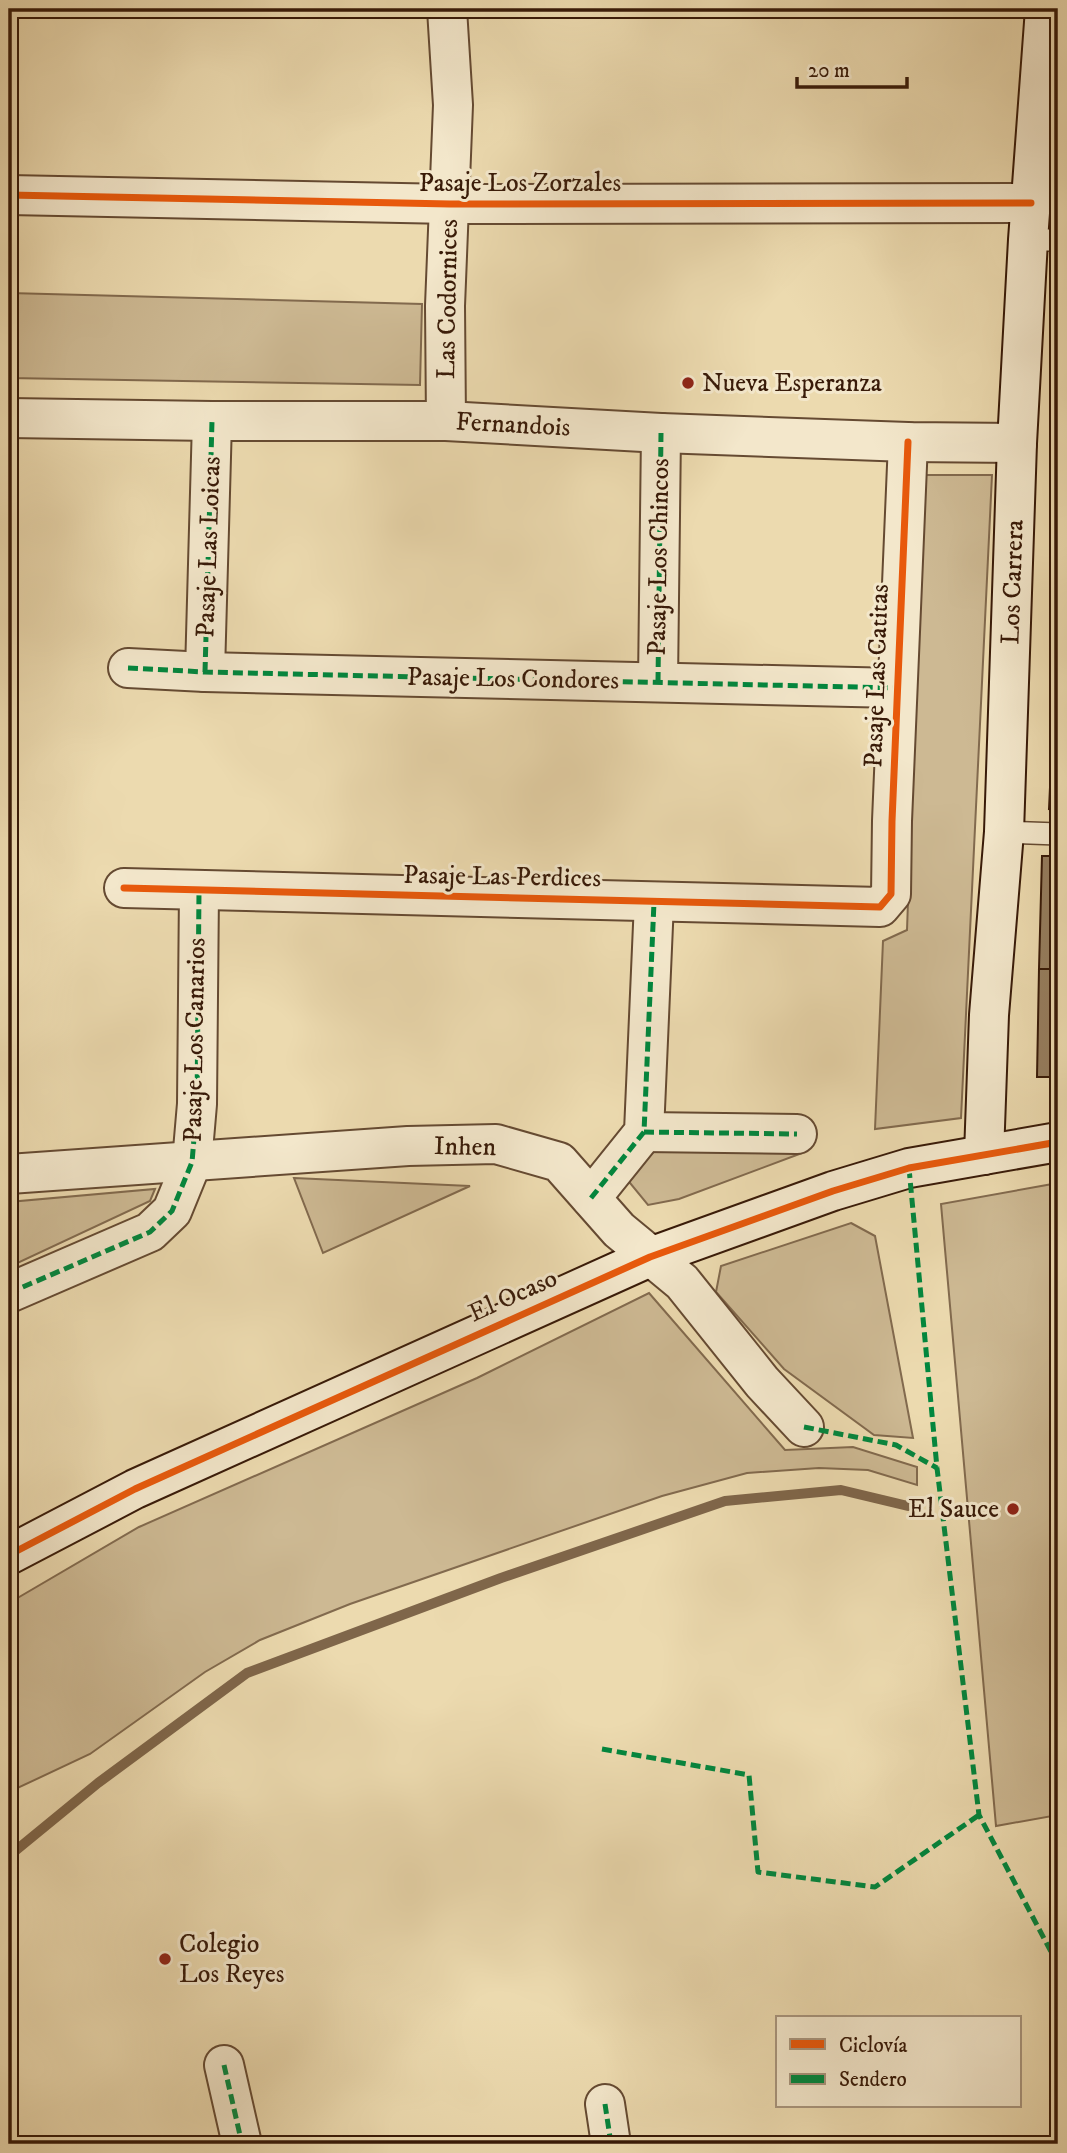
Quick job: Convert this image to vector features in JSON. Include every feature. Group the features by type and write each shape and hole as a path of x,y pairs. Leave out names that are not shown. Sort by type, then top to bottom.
{"street":[{"name":"Las Codornices","path":"446,421 445,306 453,105 447,9"},
{"name":"Los Carrera","path":"984,1155 989,1015 1004,832 1017,443 1039,228 1045,9"},
{"name":"Pasaje Los Zorzales","path":"9,195 450,204 1039,228"},
{"name":"Fernandois","path":"9,418 446,421 660,433 1017,443"},
{"name":"Pasaje Las Loicas","path":"205,672 212,421"},
{"name":"Pasaje Los Chincos","path":"658,682 660,433"},
{"name":"Pasaje Las Catitas","path":"880,907 891,894 908,442"},
{"name":"Pasaje Los Condores","path":"128,668 897,688"},
{"name":"Pasaje Las Perdices","path":"124,888 880,907"},
{"name":"Pasaje Los Canarios","path":"9,1293 150,1232 172,1211 192,1162 197,1104 198,891"},
{"path":"591,1198 644,1132 654,902"},
{"path":"644,1132 797,1134"},
{"name":"El Ocaso","path":"9,1555 160,1478 650,1257 834,1191 909,1168 1058,1142"},
{"name":"Inhen","path":"9,1174 408,1146 496,1144 559,1162 619,1230 682,1282 762,1382 804,1427"},
{"path":"224,2065 242,2144"},
{"path":"605,2104 611,2144"}],"lane":[{"path":"1004,832 1058,834"}],"shaded area":[{"path":"9,293 422,304 420,385 9,378"},
{"path":"923,475 992,475 961,1118 875,1129 883,941 907,930"},
{"path":"643,1148 802,1153 679,1199 648,1205 621,1172"},
{"path":"294,1178 470,1186 323,1253"},
{"name":"El Sauce","path":"1058,1183 1058,1815 996,1826 941,1204"},
{"path":"155,1189 150,1201 9,1267 9,1202"},
{"path":"851,1223 875,1236 913,1438 874,1435 784,1369 716,1292 721,1266"},
{"path":"649,1293 785,1450 853,1447 917,1467 917,1485 868,1470 819,1468 747,1473 662,1496 350,1604 260,1640 205,1672 90,1754 9,1792 9,1603 139,1527 477,1378"}],"building":[{"path":"1058,629 1058,701 1054,701"},
{"path":"1054,701 1058,701 1058,810 1049,809"},
{"path":"1042,856 1058,856 1058,969 1039,969"},
{"path":"1039,969 1058,969 1058,1077 1037,1077"}],"waterway":[{"path":"9,1856 98,1783 247,1673 501,1578 725,1501 841,1490 908,1506"}],"marked path":[{"path":"205,672 212,421"},
{"path":"658,682 661,433"},
{"path":"128,668 897,688"},
{"path":"9,1293 150,1232 172,1211 192,1162 197,1104 199,891"},
{"path":"591,1198 644,1132 654,902"},
{"path":"644,1132 797,1134"},
{"path":"909,1168 937,1468 979,1815 1058,1965"},
{"path":"804,1427 896,1445 937,1468"},
{"path":"602,1749 749,1775 758,1872 875,1887 979,1815"},
{"path":"224,2065 242,2144"},
{"path":"605,2104 611,2144"},
{"path":"1057,2144 1058,2135"}],"cycle path":[{"path":"9,195 450,204 1031,203"},
{"path":"124,888 880,907 891,894 908,442"},
{"path":"9,1555 135,1489 650,1257 833,1191 909,1168 1058,1142"}],"place":[{"name":"Nueva Esperanza","path":"688,383"},
{"name":"El Sauce","path":"1013,1509"},
{"name":"Colegio Los Reyes","path":"165,1959"}]}
